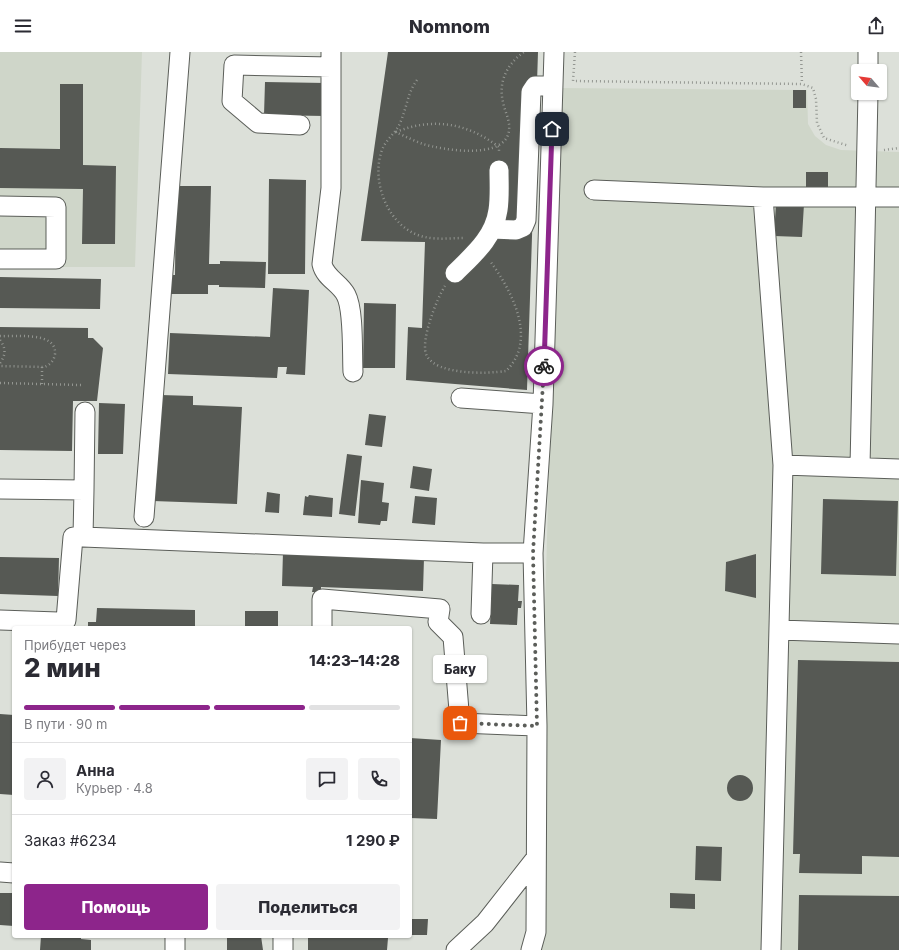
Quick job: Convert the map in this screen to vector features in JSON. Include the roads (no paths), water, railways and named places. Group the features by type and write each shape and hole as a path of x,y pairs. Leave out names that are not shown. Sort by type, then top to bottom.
{"lane":[{"path":"144,517 180,52"},
{"path":"531,950 536,932 537,726 533,553 543,404 554,52"},
{"path":"868,52 868,64"},
{"path":"300,125 258,123 232,101 234,65 331,59 331,188 322,264 327,275 341,288 349,302 353,372"},
{"path":"486,239 524,227 526,220 531,92 535,86 553,86"},
{"path":"860,467 868,100"},
{"path":"455,273 486,239 498,209 499,170"},
{"path":"594,190 763,197 899,197"},
{"path":"763,197 783,465 771,950"},
{"path":"0,206 56,207 56,259 0,259"},
{"path":"466,394 543,404"},
{"path":"83,537 85,412"},
{"path":"783,465 899,469"},
{"path":"0,489 84,490"},
{"path":"0,620 58,622 66,620 73,537 483,553 533,553"},
{"path":"481,614 483,553"},
{"path":"322,626 322,599 440,609 438,622 454,637 460,723 537,726"},
{"path":"779,630 899,634"},
{"path":"456,950 485,923 536,858"},
{"path":"0,872 12,873"},
{"path":"175,938 175,950"},
{"path":"282,950 283,938"}],"place":[{"name":"Баку","path":"460,723"}]}
